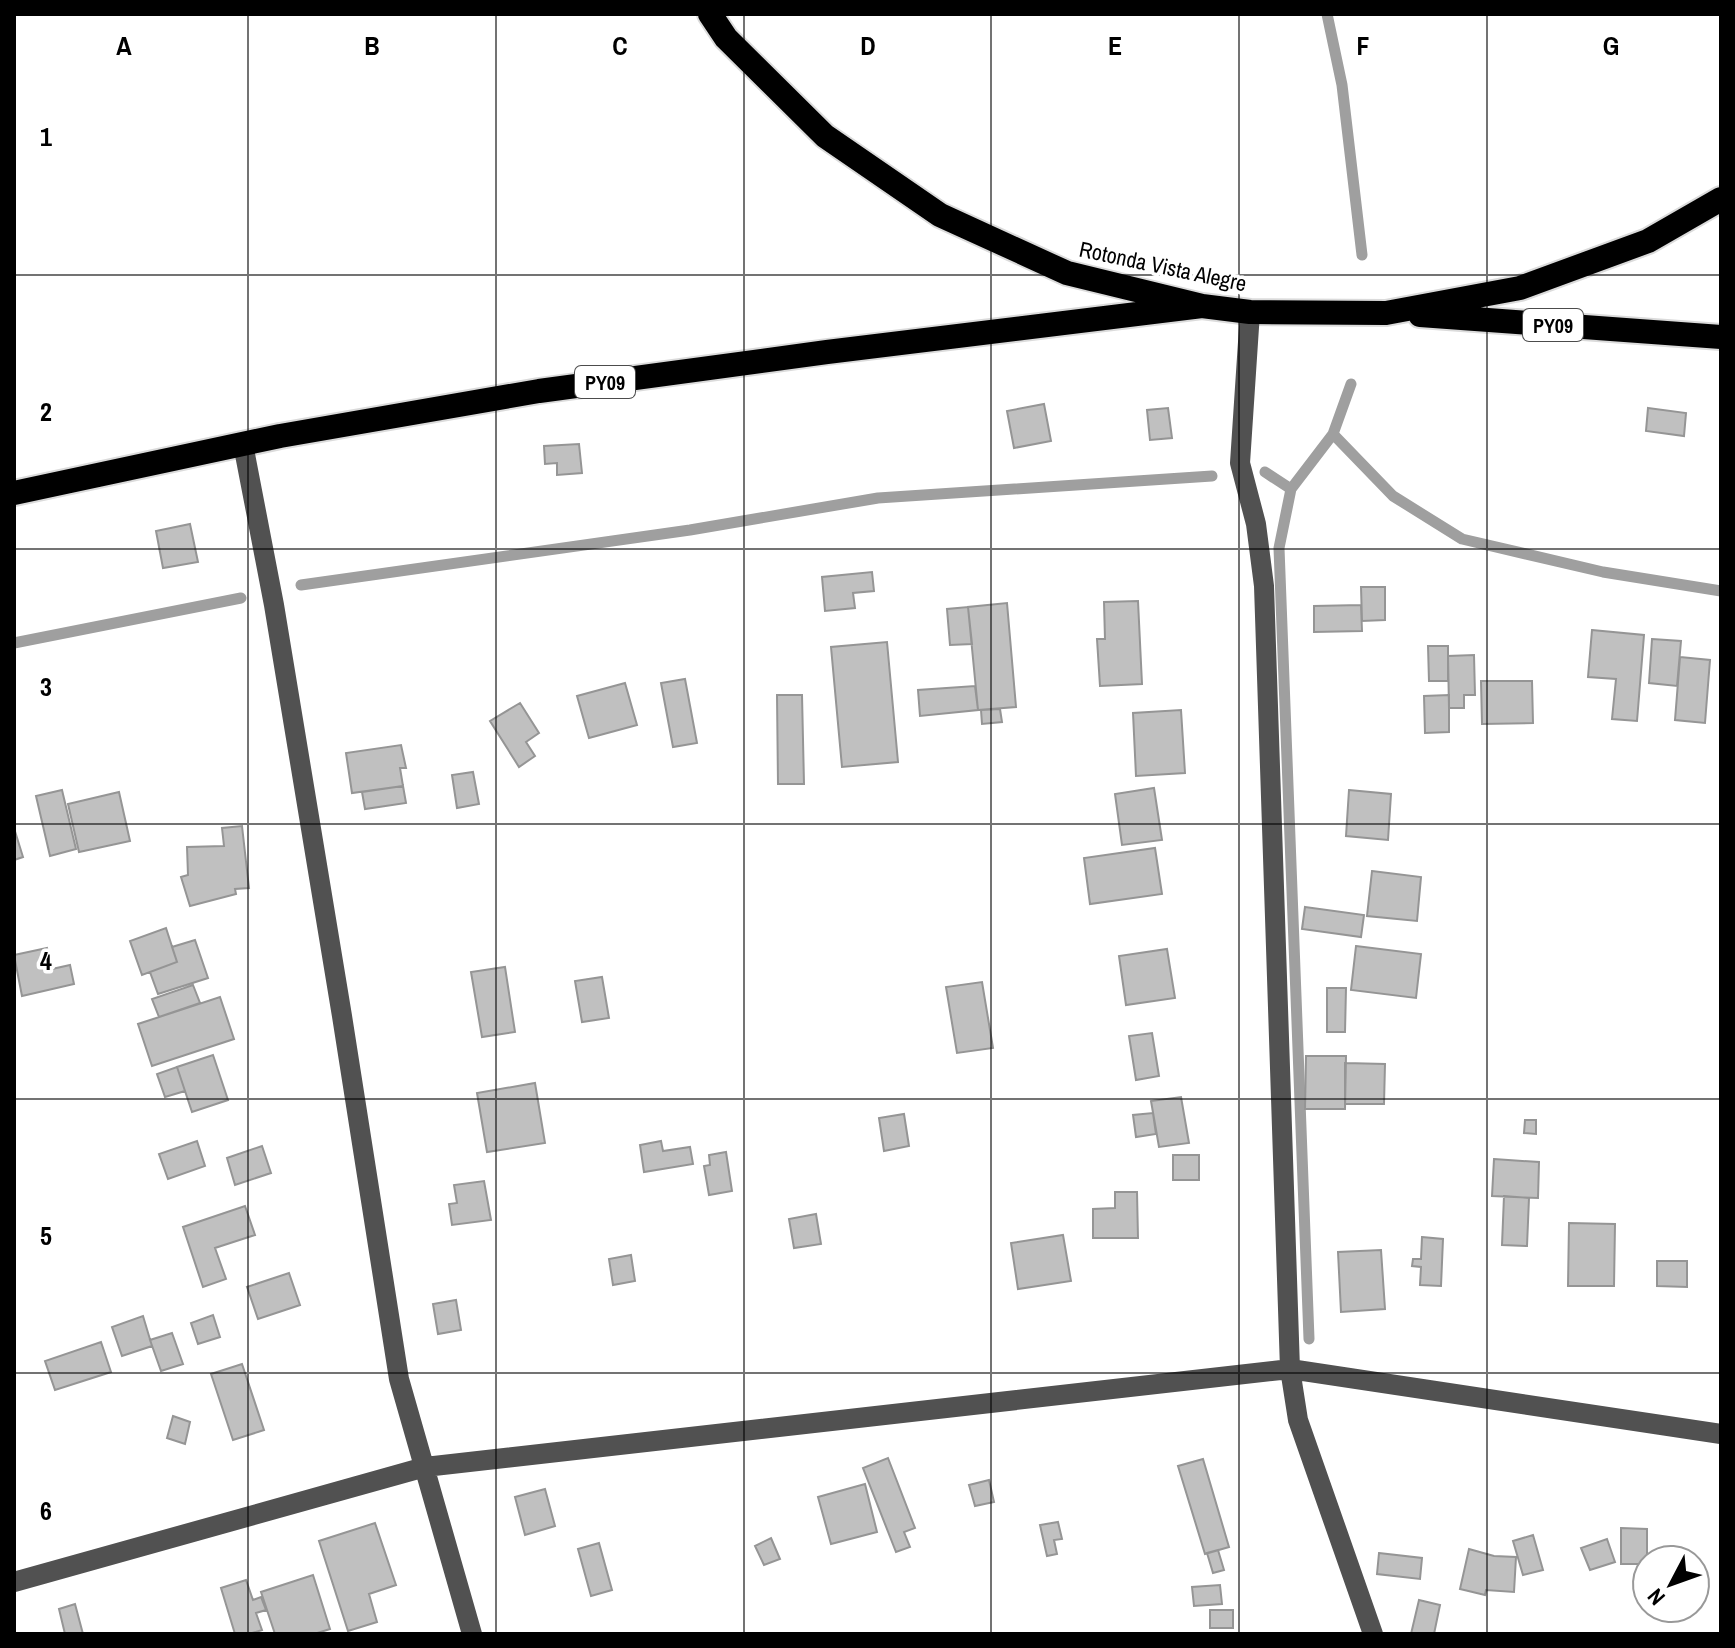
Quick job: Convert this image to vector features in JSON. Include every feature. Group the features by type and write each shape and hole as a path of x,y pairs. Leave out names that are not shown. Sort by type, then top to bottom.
{"highway":[{"name":"Rotonda Vista Alegre","path":"710,14 726,38 825,136 940,215 1067,273 1202,306 1250,312 1386,313 1520,288 1648,241 1721,199"},
{"name":"PY09","path":"14,493 280,436 554,389 1202,306"},
{"name":"PY09","path":"1386,313 1721,337"}],"street":[{"path":"1250,312 1240,463 1256,524 1264,586 1290,1369 1298,1420 1373,1634"},
{"path":"243,444 274,605 330,940 399,1379 472,1634"},
{"path":"14,1582 425,1467 1290,1369 1721,1434"}],"building":[{"path":"1044,404 1051,441 1014,448 1007,411"},
{"path":"1168,408 1172,438 1150,440 1147,410"},
{"path":"1648,408 1686,413 1684,436 1646,431"},
{"path":"579,444 582,473 557,475 557,463 545,464 544,446"},
{"path":"190,524 198,562 163,568 156,531"},
{"path":"872,572 874,591 853,593 855,608 825,611 822,577"},
{"path":"1361,587 1385,587 1385,620 1362,621"},
{"path":"1138,601 1142,684 1100,686 1097,639 1105,639 1104,602"},
{"path":"1007,603 1016,707 978,710 968,607"},
{"path":"1361,605 1362,631 1314,632 1314,606"},
{"path":"968,607 972,644 950,645 947,609"},
{"path":"1592,630 1644,635 1637,721 1612,719 1616,679 1588,677"},
{"path":"1652,639 1681,641 1677,686 1649,683"},
{"path":"887,642 898,762 842,767 831,647"},
{"path":"1428,646 1448,646 1448,681 1429,681"},
{"path":"1474,655 1475,695 1464,695 1464,708 1449,708 1448,656"},
{"path":"1680,657 1710,660 1705,723 1675,720"},
{"path":"685,679 697,743 673,747 661,683"},
{"path":"1481,681 1532,681 1533,723 1482,724"},
{"path":"625,683 637,725 589,738 577,696"},
{"path":"975,686 978,710 920,716 918,690"},
{"path":"777,695 802,695 804,784 778,784"},
{"path":"1449,695 1449,732 1425,733 1424,696"},
{"path":"520,703 539,733 526,742 535,756 519,767 490,721"},
{"path":"1000,709 1002,722 982,724 981,710"},
{"path":"1181,710 1185,773 1136,776 1133,713"},
{"path":"401,745 406,768 400,768 403,786 352,793 346,753"},
{"path":"473,772 479,804 457,808 452,775"},
{"path":"403,786 406,803 365,809 362,792"},
{"path":"1154,788 1162,840 1122,845 1115,794"},
{"path":"62,790 76,849 50,856 36,796"},
{"path":"1349,790 1391,794 1388,840 1346,836"},
{"path":"119,792 130,841 79,852 68,804"},
{"path":"242,826 249,888 235,889 236,894 190,906 181,877 188,875 187,847 224,846 222,828"},
{"path":"14,828 23,857 14,860"},
{"path":"1155,848 1162,894 1090,904 1084,858"},
{"path":"1372,871 1421,877 1417,921 1367,916"},
{"path":"1305,907 1364,915 1361,937 1302,929"},
{"path":"166,928 177,962 142,975 130,941"},
{"path":"195,940 208,978 158,994 150,972 177,962 172,947"},
{"path":"1356,946 1421,954 1416,998 1351,990"},
{"path":"47,948 52,969 70,965 74,984 22,996 14,955"},
{"path":"1167,949 1175,998 1126,1005 1119,956"},
{"path":"505,967 515,1032 482,1037 471,972"},
{"path":"602,977 609,1018 582,1022 575,981"},
{"path":"982,982 993,1048 957,1053 946,987"},
{"path":"193,985 200,1003 159,1017 152,999"},
{"path":"1327,988 1346,988 1345,1032 1327,1032"},
{"path":"220,997 234,1039 152,1066 138,1024"},
{"path":"1152,1033 1159,1076 1136,1080 1129,1036"},
{"path":"213,1055 228,1100 192,1112 177,1067"},
{"path":"1306,1056 1346,1056 1345,1109 1305,1109"},
{"path":"1345,1063 1385,1064 1384,1104 1345,1104"},
{"path":"177,1067 185,1091 165,1097 157,1074"},
{"path":"535,1083 545,1143 487,1152 477,1093"},
{"path":"1181,1097 1189,1143 1159,1147 1151,1101"},
{"path":"1153,1113 1156,1134 1136,1137 1133,1115"},
{"path":"904,1114 909,1146 884,1151 879,1118"},
{"path":"1525,1120 1536,1120 1536,1134 1524,1133"},
{"path":"197,1141 205,1166 168,1179 159,1154"},
{"path":"661,1141 663,1151 690,1147 693,1164 644,1172 640,1145"},
{"path":"262,1146 271,1173 235,1185 227,1158"},
{"path":"726,1152 732,1191 709,1195 704,1166 710,1165 709,1155"},
{"path":"1173,1155 1199,1155 1199,1180 1173,1180"},
{"path":"1494,1159 1539,1162 1538,1198 1492,1196"},
{"path":"484,1181 491,1220 452,1225 449,1204 457,1203 454,1185"},
{"path":"1115,1192 1137,1192 1138,1238 1093,1238 1093,1209 1115,1208"},
{"path":"1504,1196 1529,1198 1527,1246 1502,1245"},
{"path":"245,1206 255,1235 215,1248 226,1279 203,1287 183,1227"},
{"path":"816,1214 821,1244 794,1248 789,1219"},
{"path":"1569,1223 1615,1224 1614,1286 1568,1286"},
{"path":"1063,1235 1071,1281 1018,1289 1011,1243"},
{"path":"1422,1237 1443,1239 1441,1286 1420,1285 1421,1267 1412,1266 1413,1259 1421,1259"},
{"path":"1381,1250 1385,1309 1341,1312 1338,1252"},
{"path":"631,1255 635,1281 613,1285 609,1259"},
{"path":"1657,1261 1687,1261 1687,1287 1657,1286"},
{"path":"289,1273 300,1305 258,1319 247,1287"},
{"path":"456,1300 461,1330 438,1334 433,1304"},
{"path":"213,1315 220,1337 198,1344 191,1323"},
{"path":"143,1316 152,1346 122,1356 112,1327"},
{"path":"172,1333 183,1364 161,1371 150,1340"},
{"path":"101,1342 111,1372 55,1390 45,1361"},
{"path":"242,1364 264,1430 233,1440 211,1374"},
{"path":"173,1416 190,1422 185,1444 167,1438"},
{"path":"888,1458 915,1528 904,1532 910,1547 896,1552 863,1468"},
{"path":"1203,1459 1229,1547 1205,1554 1178,1466"},
{"path":"989,1480 994,1502 975,1506 969,1485"},
{"path":"865,1484 877,1532 831,1544 818,1497"},
{"path":"545,1489 555,1526 525,1535 515,1497"},
{"path":"1058,1522 1062,1539 1054,1540 1057,1554 1047,1556 1040,1525"},
{"path":"375,1523 396,1585 369,1594 377,1622 348,1631 319,1541"},
{"path":"1621,1528 1647,1529 1647,1544 1631,1544 1631,1564 1621,1564"},
{"path":"1533,1535 1543,1570 1523,1575 1513,1541"},
{"path":"771,1538 780,1559 764,1565 755,1546"},
{"path":"1607,1539 1615,1562 1590,1570 1581,1548"},
{"path":"599,1543 612,1590 591,1596 578,1549"},
{"path":"1469,1549 1494,1556 1516,1557 1514,1592 1486,1590 1485,1595 1460,1589"},
{"path":"1218,1550 1224,1570 1213,1573 1207,1553"},
{"path":"1379,1553 1422,1558 1420,1579 1377,1574"},
{"path":"313,1575 330,1629 314,1634 275,1634 261,1592"},
{"path":"246,1580 253,1600 261,1597 266,1610 256,1613 262,1630 235,1634 221,1588"},
{"path":"1220,1585 1222,1604 1194,1606 1192,1587"},
{"path":"1419,1600 1440,1605 1434,1634 1411,1634"},
{"path":"75,1604 83,1634 65,1634 59,1609"},
{"path":"1210,1610 1233,1610 1233,1628 1210,1628"}],"waterway":[{"path":"1327,14 1342,85 1362,255"},
{"path":"1291,489 1333,434 1351,384"},
{"path":"1333,434 1393,496 1462,539 1603,572 1721,591"},
{"path":"1265,472 1291,489 1279,548 1309,1339"},
{"path":"301,585 690,530 878,498 1212,476"},
{"path":"14,643 241,598"}]}
